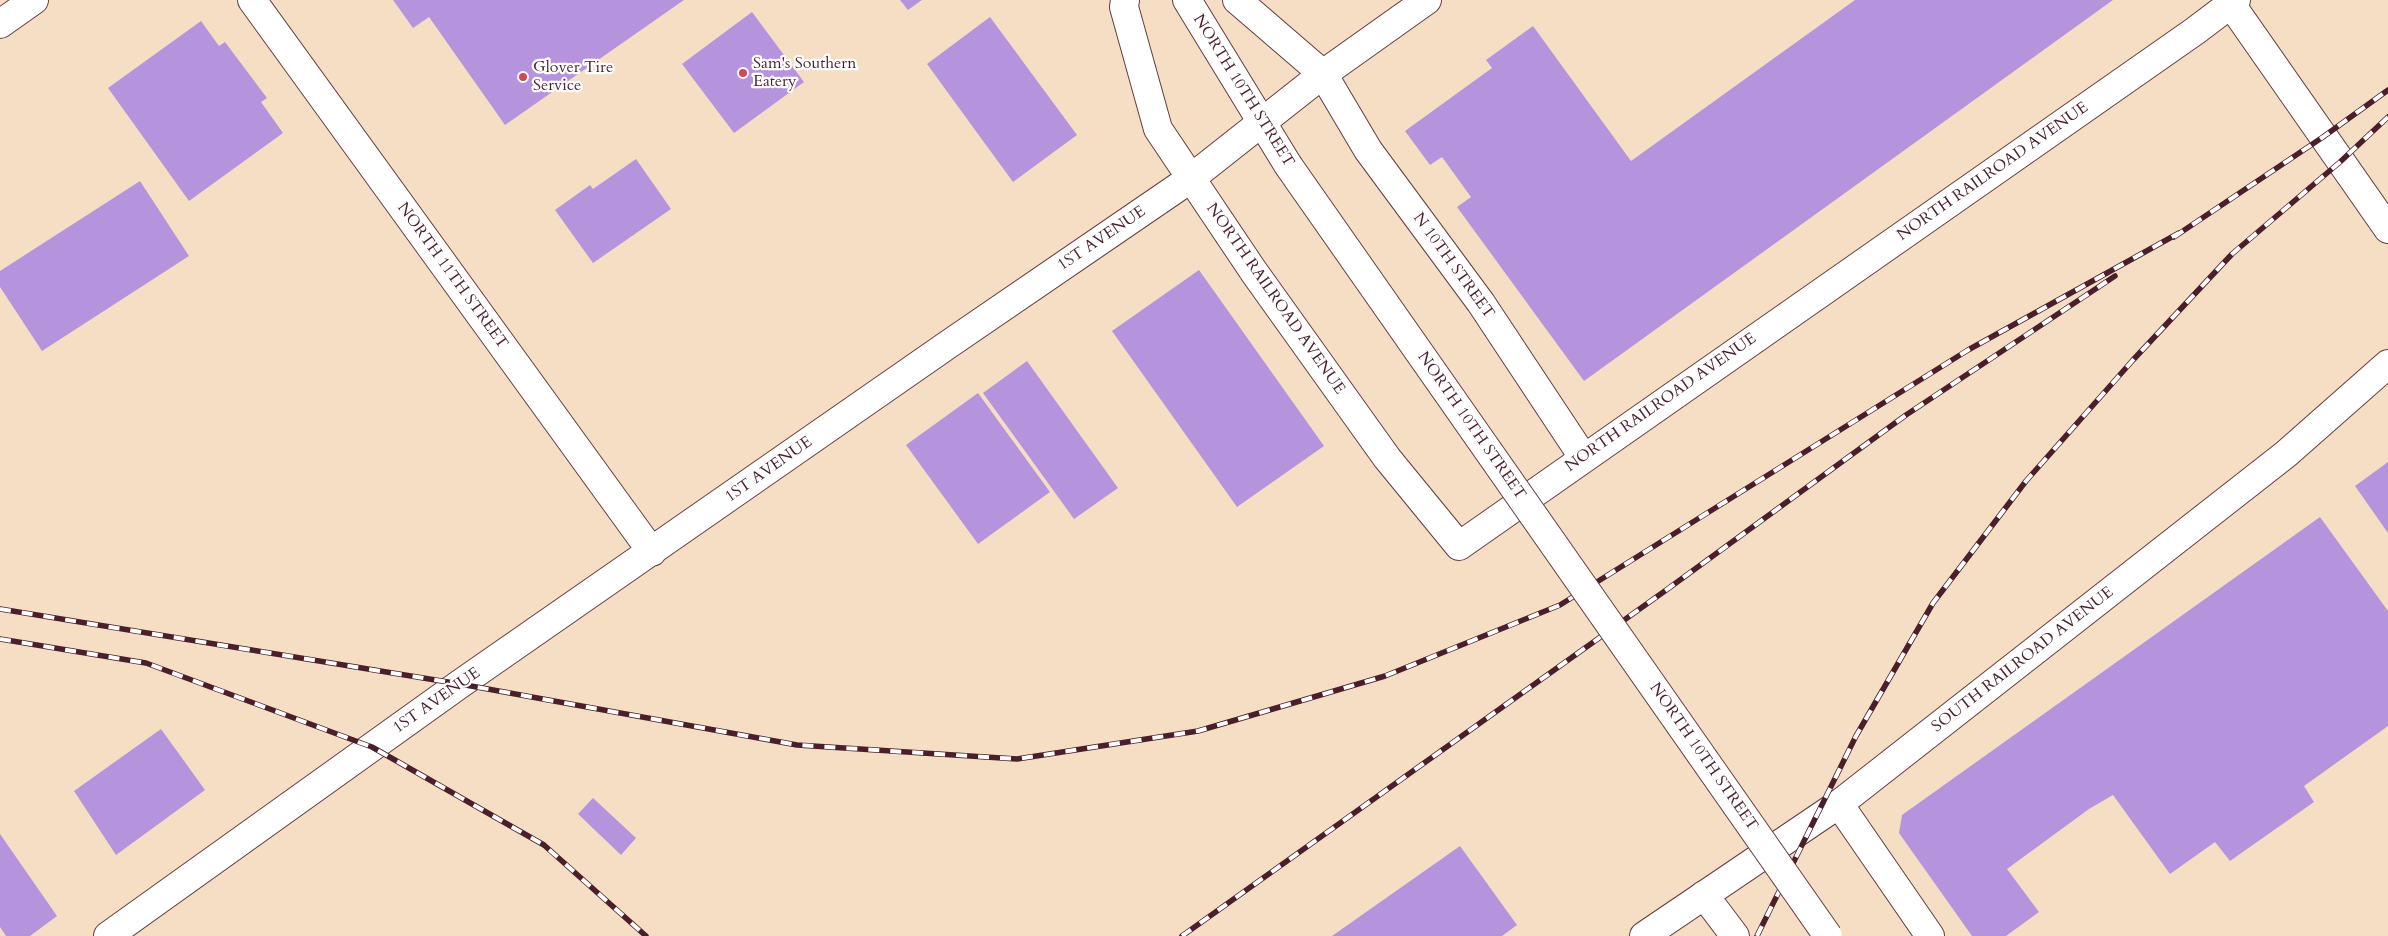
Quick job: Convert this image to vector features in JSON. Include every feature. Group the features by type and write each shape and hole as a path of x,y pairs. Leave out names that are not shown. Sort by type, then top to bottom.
{"street":[{"path":"0,24 34,0"},
{"name":"NORTH 11TH STREET","path":"252,0 652,552"},
{"name":"NORTH RAILROAD AVENUE","path":"1125,0 1124,7 1158,129 1190,178 1388,458 1459,546 2232,1"},
{"name":"NORTH 10TH STREET","path":"1187,0 1288,165 1828,936"},
{"name":"N 10TH STREET","path":"1237,0 1323,74 1368,150 1481,304 1584,457"},
{"name":"1ST AVENUE","path":"108,936 460,684 1190,178 1323,74 1427,0"},
{"path":"2232,1 2323,137 2388,229"},
{"name":"SOUTH RAILROAD AVENUE","path":"1644,936 1839,804 2286,454 2388,364"},
{"path":"1839,804 1930,936"},
{"path":"1704,895 1735,936"}],"building":[{"name":"Glover Tire Service","path":"393,0 684,0 505,125 429,17 413,28"},
{"path":"900,0 922,0 908,10"},
{"path":"1855,0 2113,0 1584,381 1457,207 1471,197 1442,157 1430,165 1405,131 1492,68 1486,60 1533,26 1631,161"},
{"name":"Sam's Southern Eatery","path":"752,12 804,82 734,133 682,64"},
{"path":"990,17 1077,135 1013,182 927,64"},
{"path":"201,21 219,46 225,42 267,98 261,102 283,133 189,201 108,88"},
{"path":"636,159 671,209 593,263 555,210 590,185 593,189"},
{"path":"140,181 189,256 42,351 0,287 0,271"},
{"path":"1199,270 1324,446 1237,507 1112,331"},
{"path":"1027,361 1118,488 1074,519 983,393"},
{"path":"978,393 1050,492 978,544 906,445"},
{"path":"2388,462 2388,533 2355,486"},
{"path":"2320,517 2388,611 2388,726 2304,786 2314,802 2230,861 2215,842 2170,874 2113,795 2089,809 2007,869 2039,912 2006,936 1972,936 1899,833 1902,815"},
{"path":"161,729 205,790 116,855 74,791"},
{"path":"593,798 636,838 621,855 578,814"},
{"path":"0,834 57,916 30,936 6,936 0,927"},
{"path":"1460,846 1517,925 1502,936 1332,936"}],"railway":[{"path":"2174,237 2323,137 2388,90"},
{"path":"1757,936 1856,736 1933,603 2026,481 2133,360 2232,254 2340,162 2388,117"},
{"path":"0,609 460,684 797,745 1017,759 1198,731 1385,676 1560,605 1968,350 2179,233"},
{"path":"1182,936 1669,588 1906,415 2115,276"},
{"path":"0,639 146,663 372,747 544,845 646,936"}],"place":[{"name":"Sam's Southern Eatery","path":"743,73"},
{"name":"Glover Tire Service","path":"523,77"}]}
